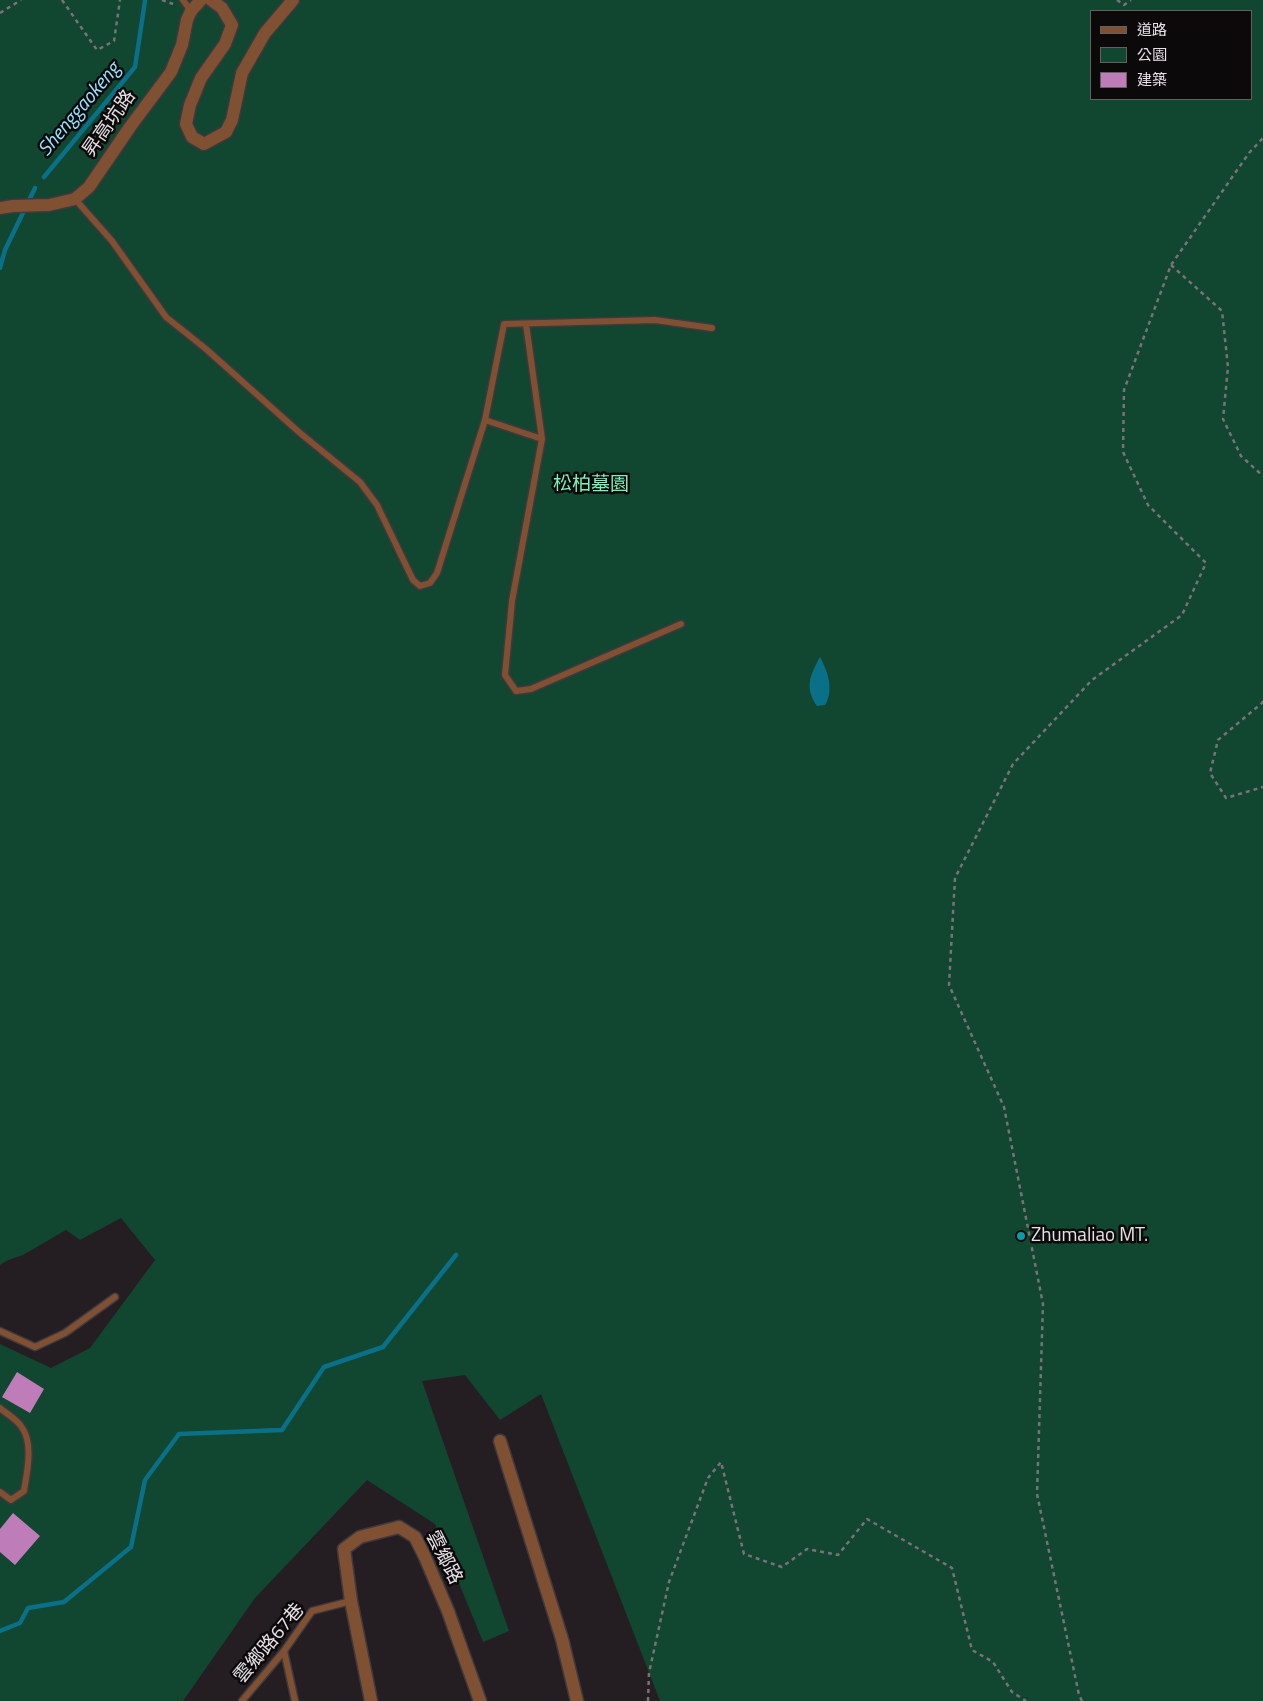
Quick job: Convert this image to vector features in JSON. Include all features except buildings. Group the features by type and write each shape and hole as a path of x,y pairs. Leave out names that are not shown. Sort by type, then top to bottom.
{"street":[{"name":"昇高坑路","path":"75,199 89,187 171,72 182,44 187,20 191,11 201,0"},
{"path":"211,0 222,8 232,25 225,44 200,78 190,105 186,124 192,137 204,144 226,132 232,120 242,73 265,32 293,0"},
{"path":"6,207 49,205 75,199"},
{"path":"500,1441 562,1639 576,1701"},
{"name":"雲鄉路","path":"371,1701 351,1601 344,1549 360,1537 398,1527 415,1536 448,1611 480,1701"}],"lane":[{"path":"183,0 191,11"},
{"path":"75,199 112,241 166,316 300,433 360,482 377,505 413,580 420,586 430,583 437,573 485,420 504,324 655,320 712,328"},
{"path":"526,324 542,439 512,601 506,675 516,691 531,689 681,624"},
{"path":"485,420 542,439"},
{"path":"0,1331 35,1347 65,1333 116,1297"},
{"path":"0,1408 20,1425 28,1438 27,1473 24,1491 11,1500 0,1492"},
{"name":"雲鄉路67巷","path":"242,1701 284,1652 312,1611 351,1601"},
{"path":"284,1652 295,1701"}],"path":[{"path":"0,12 21,0"},
{"path":"62,0 97,50 114,41 120,0"},
{"path":"1117,0 1124,6 1131,0"},
{"path":"1082,1701 1037,1494 1043,1304 1004,1107 949,984 955,878 1013,764 1092,680 1182,615 1206,563 1148,505 1123,452 1124,390 1171,265 1249,153 1263,138"},
{"path":"1171,265 1222,311 1228,367 1223,419 1241,456 1263,476"},
{"path":"1263,701 1218,740 1210,773 1226,798 1263,787"},
{"path":"648,1701 649,1673 669,1582 708,1478 721,1462 744,1554 782,1567 807,1549 838,1555 867,1519 952,1568 972,1650 993,1662 1012,1692 1026,1701"}],"green space":[{"name":"松柏墓園","path":"0,0 1263,0 1263,1701 660,1701 541,1394 500,1420 465,1375 422,1381 509,1631 483,1642 435,1524 367,1480 255,1598 183,1701 0,1701 0,1344 51,1368 90,1348 155,1260 121,1218 80,1240 66,1230 23,1255 0,1265"}],"water":[{"path":"820,657 829,681 829,693 825,705 817,706 811,693 810,682 813,670"}],"waterway":[{"name":"Shenggaokeng","path":"44,177 135,67 145,1"},
{"name":"Shenggaokeng","path":"0,268 5,250 35,188"},
{"path":"0,1631 20,1623 28,1608 64,1602 131,1547 145,1480 179,1434 282,1430 324,1367 383,1347 456,1255"}],"place":[{"name":"Zhumaliao MT.","path":"1021,1236"}]}
